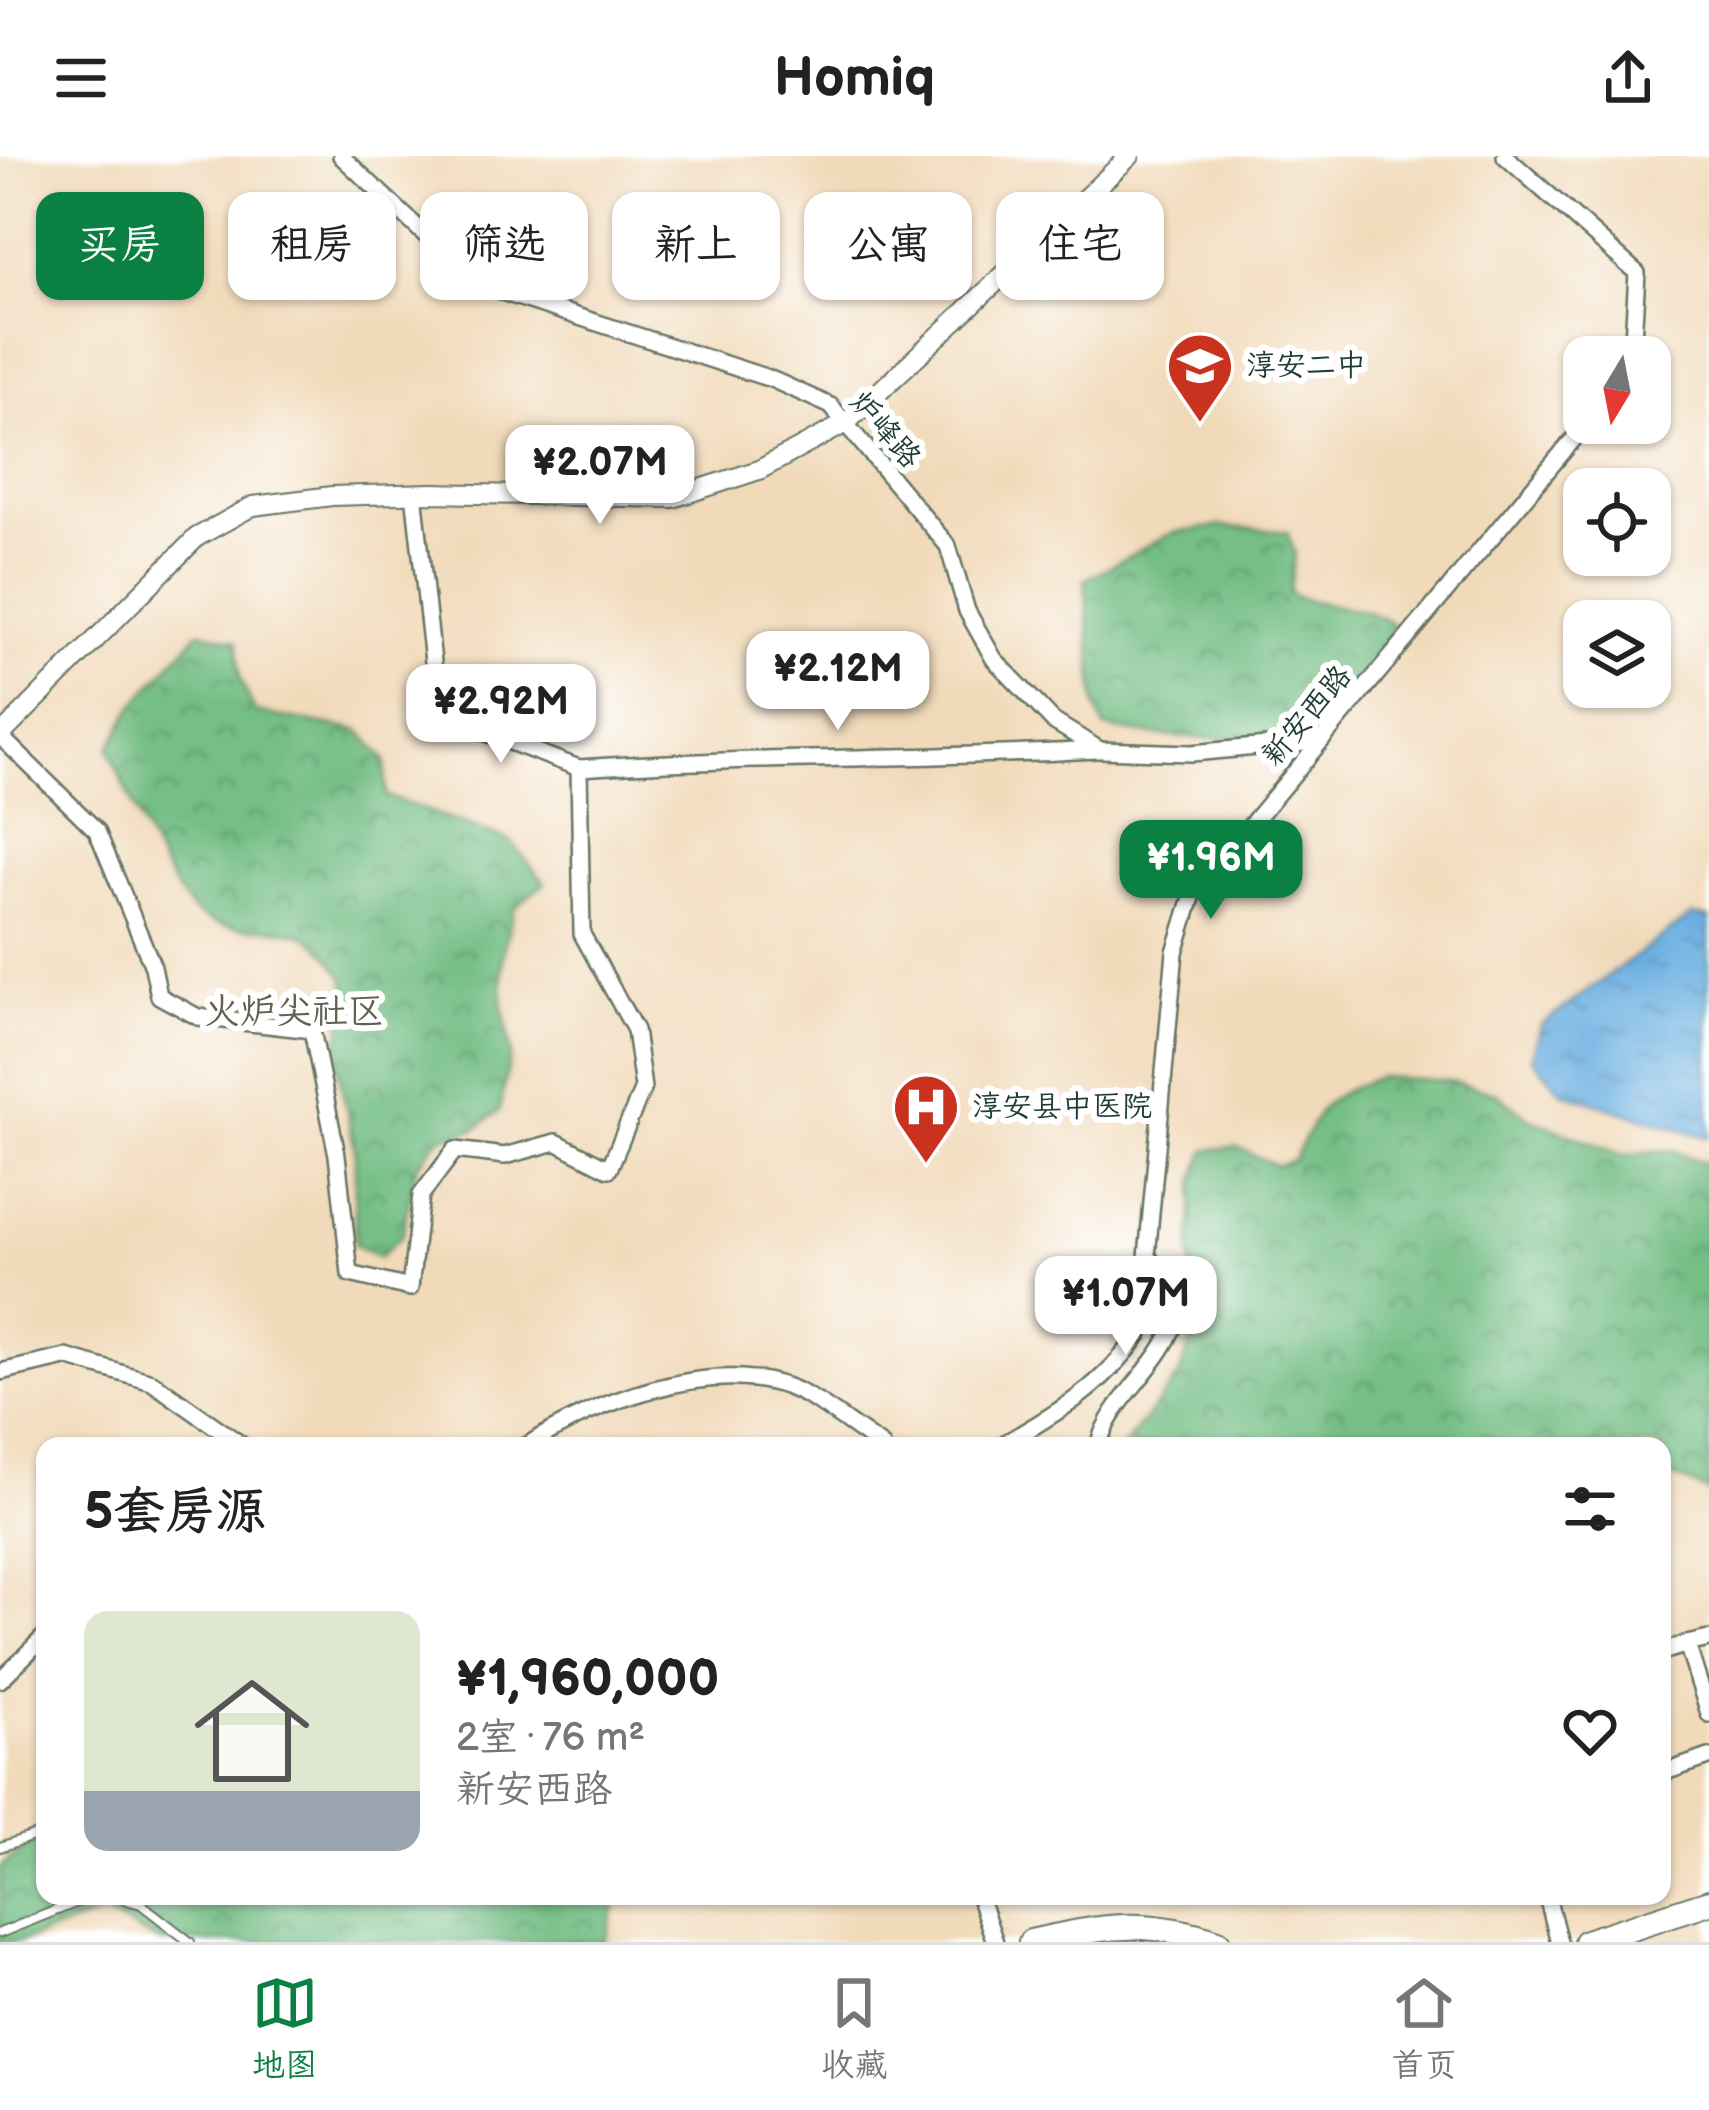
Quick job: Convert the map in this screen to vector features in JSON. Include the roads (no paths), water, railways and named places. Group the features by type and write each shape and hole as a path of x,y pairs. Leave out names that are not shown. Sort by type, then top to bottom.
{"main road":[{"path":"1586,1942 1709,1902"},
{"path":"1030,1942 1117,1924 1172,1927 1218,1942"}],"street":[{"name":"炉峰路","path":"341,156 465,272 505,293 792,387 831,406 948,546 967,611 994,659 1053,721 1100,750"},
{"path":"579,768 582,934 635,1030 643,1088 609,1169 556,1142 506,1156 455,1150 421,1195 410,1288 350,1274 338,1156 312,1030 198,1017 158,997 153,967 97,831 0,736 159,573 227,517 253,506 415,494 673,498 759,470 847,423 1130,156"},
{"path":"1505,156 1637,273 1634,336"},
{"name":"新安西路","path":"1016,1437 1114,1372 1140,1333 1175,952 1193,894 1569,444"},
{"path":"415,494 439,715 579,768 727,758 942,759 1100,750 1192,753 1321,741"},
{"path":"1100,1437 1161,1358 1174,1333 1180,1308 1150,1259"},
{"path":"0,1372 66,1357 152,1382 230,1437"},
{"path":"540,1437 571,1417 645,1390 730,1378 788,1387 868,1437"},
{"path":"1671,1649 1709,1639"},
{"path":"1687,1644 1709,1714"},
{"path":"0,1680 36,1645"},
{"path":"1671,1770 1709,1757"},
{"path":"983,1905 994,1942"},
{"path":"1549,1905 1559,1942"}],"lane":[{"path":"0,1847 36,1835"},
{"path":"0,1933 70,1905"},
{"path":"143,1905 190,1942"}],"water":[{"path":"1692,915 1709,918 1709,1138 1563,1093 1532,1058 1541,1025"}],"place":[{"name":"淳安二中","path":"1200,425"},
{"name":"淳安县中医院","path":"926,1166"}],"district":[{"name":"火炉尖社区","path":"294,1012"}]}
